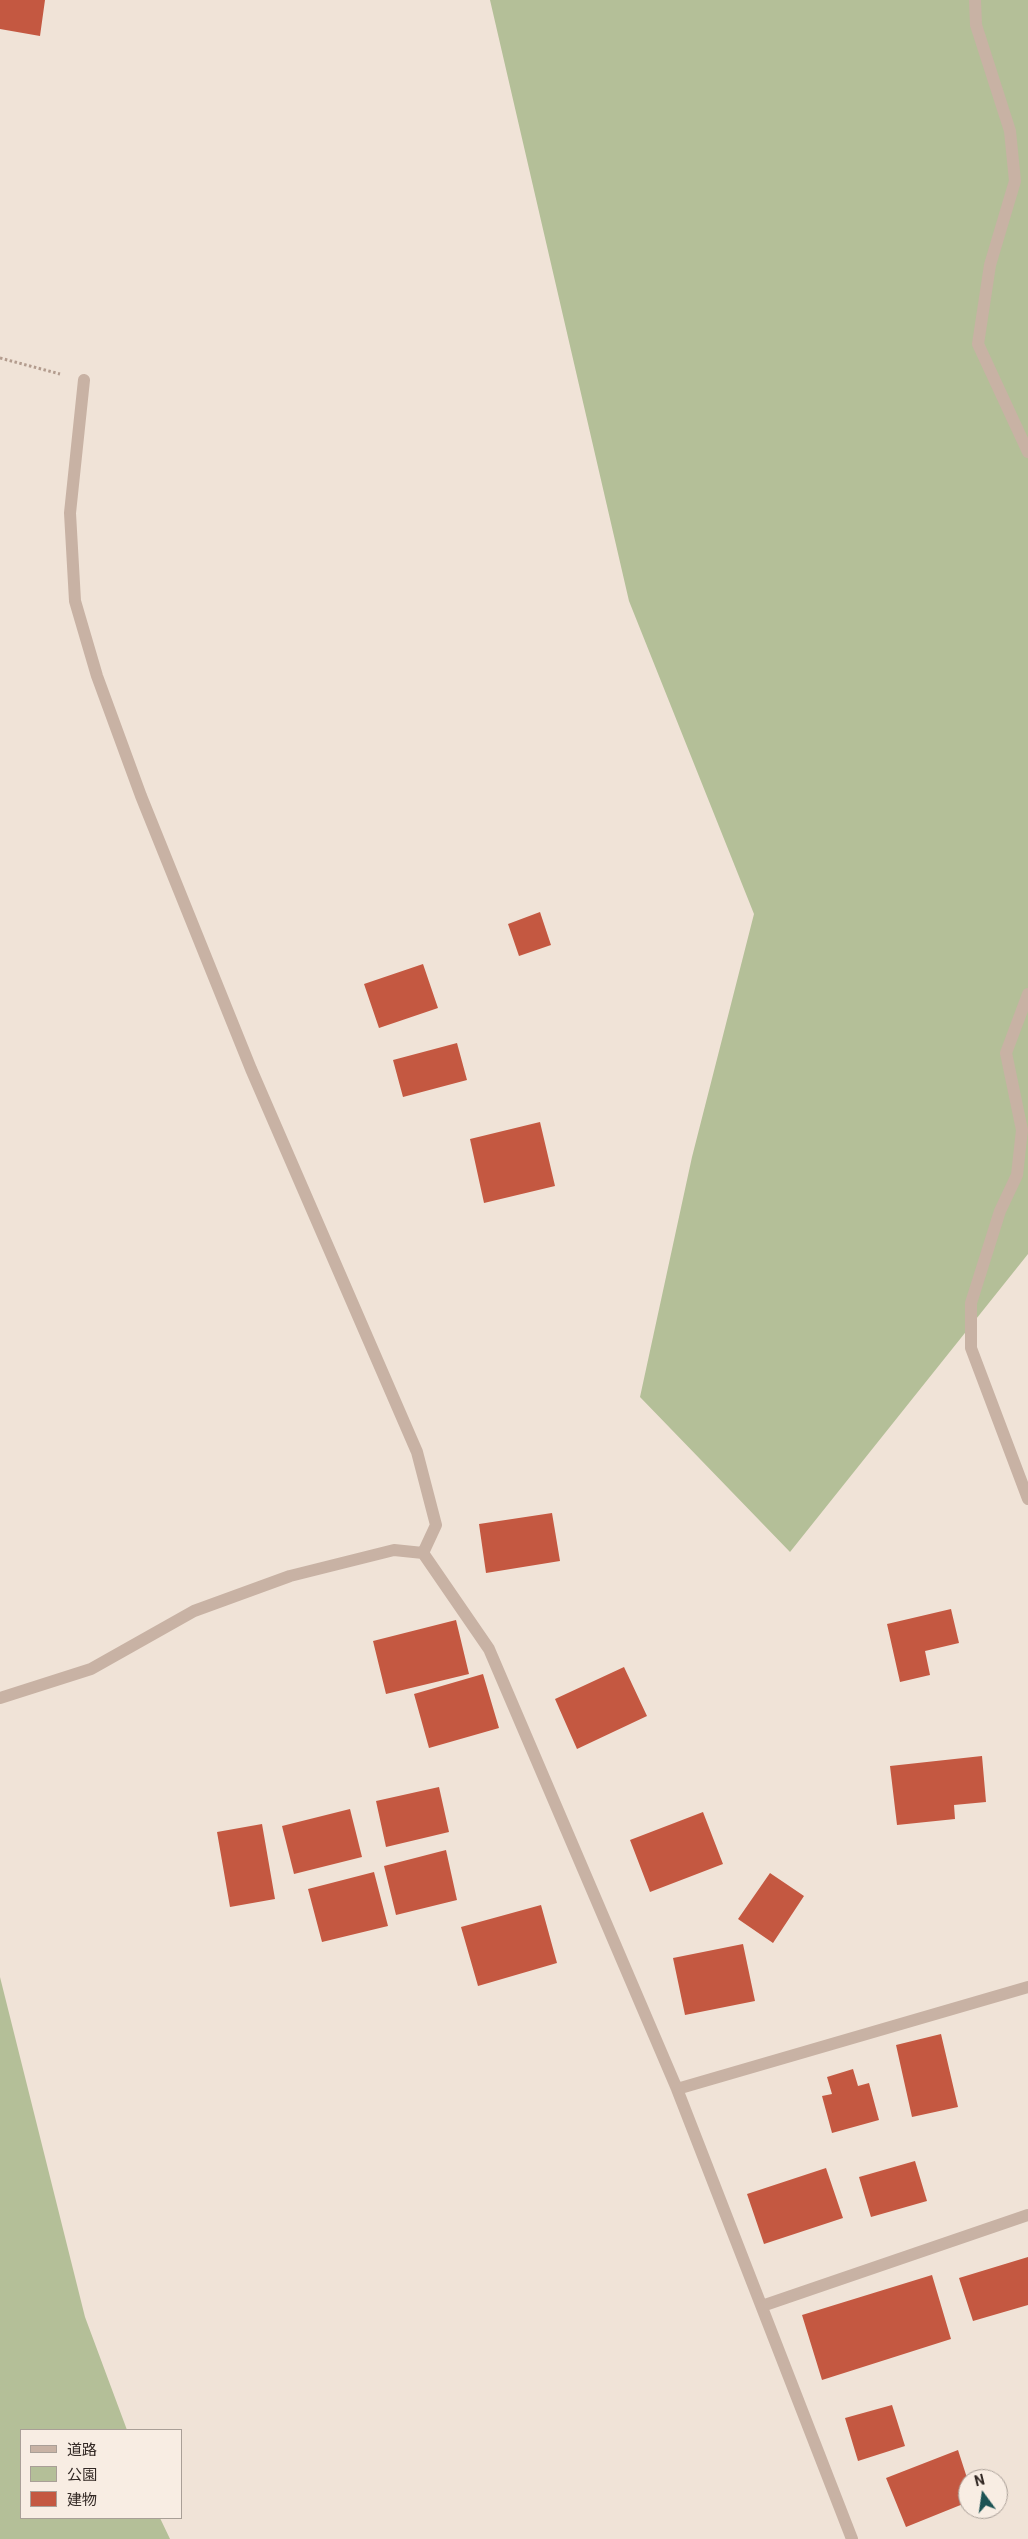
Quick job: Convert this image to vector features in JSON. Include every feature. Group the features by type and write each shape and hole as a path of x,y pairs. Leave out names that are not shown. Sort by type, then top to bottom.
{"street":[{"path":"975,0 976,25 1010,131 1015,180 990,265 978,344 1019,438 1028,452"},
{"path":"84,380 70,513 74,601 97,676 141,796 251,1069 417,1452 436,1525 423,1553"},
{"path":"1028,994 1006,1054 1022,1130 1018,1175 1000,1212 971,1303 972,1348 1028,1499"},
{"path":"0,1698 91,1669 194,1611 290,1576 394,1550 423,1553 489,1649 677,2089 852,2539"},
{"path":"677,2089 1028,1987"},
{"path":"762,2306 1028,2216"}],"path":[{"path":"0,358 84,380"}],"green space":[{"path":"490,0 1028,0 1028,1254 790,1552 640,1397 692,1157 754,914 629,601"},
{"path":"0,1977 85,2317 127,2429 20,2429 20,2519 160,2519 170,2539 0,2539"}],"building":[{"path":"0,0 45,0 40,36 0,29"},
{"path":"540,912 551,945 519,956 508,924"},
{"path":"423,964 438,1008 379,1028 364,984"},
{"path":"457,1043 467,1080 403,1097 393,1060"},
{"path":"540,1122 555,1186 484,1203 470,1139"},
{"path":"552,1513 560,1561 486,1573 479,1524"},
{"path":"951,1609 959,1643 925,1651 930,1675 900,1682 887,1624"},
{"path":"456,1620 469,1674 386,1694 373,1641"},
{"path":"624,1667 647,1716 577,1749 555,1699"},
{"path":"483,1674 499,1728 429,1748 414,1694"},
{"path":"982,1756 986,1802 954,1805 955,1819 897,1825 890,1766"},
{"path":"439,1787 449,1832 386,1847 376,1801"},
{"path":"350,1809 362,1857 294,1874 282,1826"},
{"path":"703,1812 723,1864 650,1892 630,1840"},
{"path":"262,1824 275,1899 230,1907 217,1832"},
{"path":"446,1850 457,1900 396,1915 384,1866"},
{"path":"374,1872 388,1926 322,1942 308,1889"},
{"path":"770,1873 804,1896 773,1943 738,1919"},
{"path":"541,1905 557,1963 478,1986 461,1927"},
{"path":"743,1944 755,2001 685,2015 673,1958"},
{"path":"941,2034 958,2107 912,2117 896,2045"},
{"path":"853,2069 858,2086 869,2083 879,2120 832,2133 822,2096 832,2094 827,2077"},
{"path":"915,2161 927,2201 871,2217 859,2177"},
{"path":"826,2168 843,2218 764,2244 747,2194"},
{"path":"1028,2257 1028,2305 973,2321 959,2278"},
{"path":"932,2275 951,2339 822,2380 802,2315"},
{"path":"892,2405 905,2446 858,2461 845,2418"},
{"path":"958,2450 964,2469 958,2469 958,2506 906,2527 886,2478"}]}
